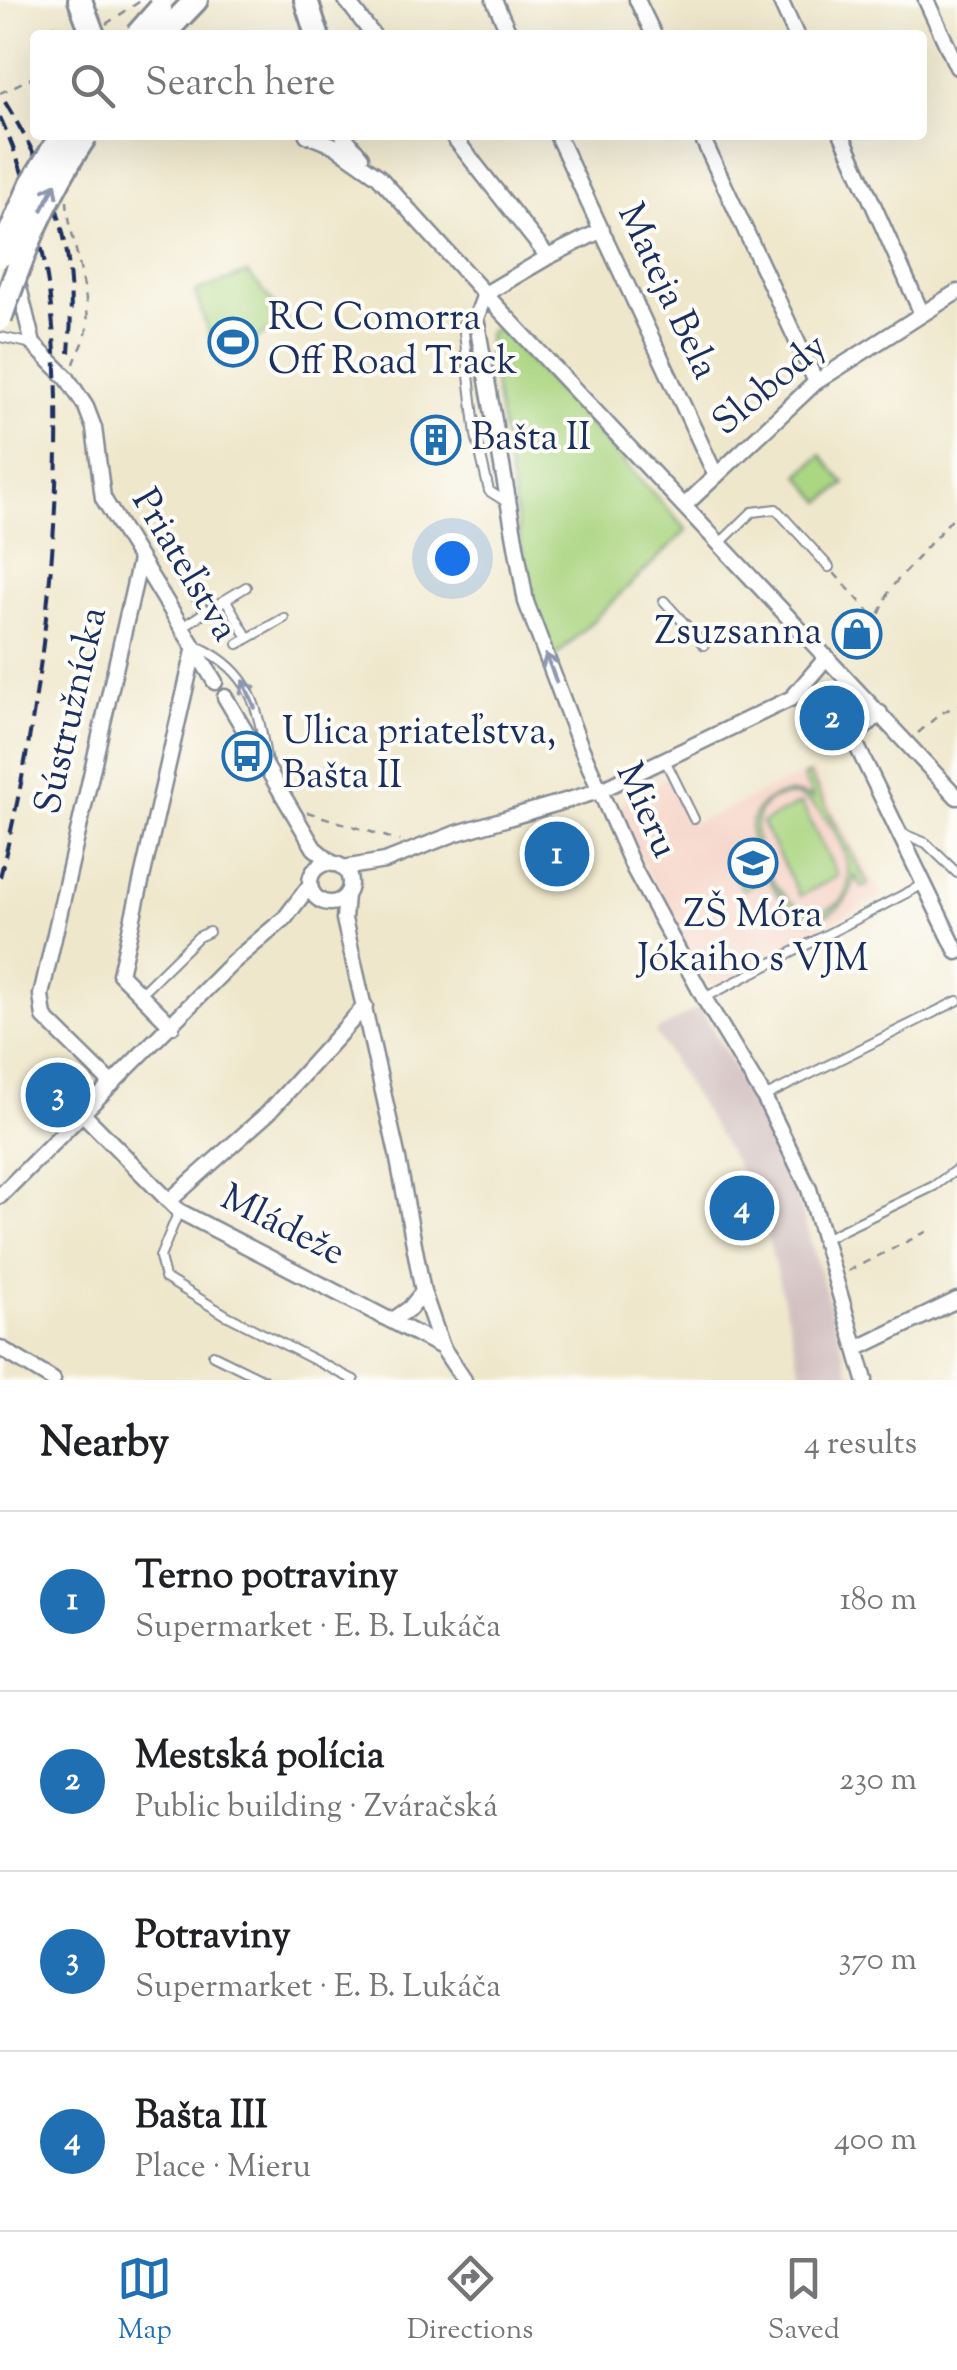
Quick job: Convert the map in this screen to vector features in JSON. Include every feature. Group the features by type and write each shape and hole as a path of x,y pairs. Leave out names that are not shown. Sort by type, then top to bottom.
{"main road":[{"path":"80,0 97,30"},
{"path":"142,30 162,13 196,0"},
{"path":"306,0 315,30"},
{"path":"7,261 32,183 59,140"},
{"path":"0,319 30,234 83,140"}],"street":[{"path":"346,0 369,30"},
{"path":"494,0 508,30"},
{"path":"638,0 652,30"},
{"path":"780,0 794,30"},
{"path":"926,0 957,66"},
{"path":"320,140 378,176"},
{"path":"347,140 485,294 957,796"},
{"path":"456,140 548,257"},
{"name":"Mateja Bela","path":"560,140 716,476"},
{"path":"702,140 816,382"},
{"path":"844,140 922,314"},
{"name":"Priateľstva","path":"0,222 7,261 34,344 67,378 94,428 103,498 215,682"},
{"path":"485,294 602,230"},
{"name":"Slobody","path":"684,506 816,382 957,292"},
{"name":"Mieru","path":"485,294 476,318 526,602 599,791 634,869 704,998 764,1096 809,1189 864,1380"},
{"name":"Sústružnícka","path":"112,1084 44,1016 41,994 140,560"},
{"path":"172,1026 120,974 194,650"},
{"path":"0,1196 232,962 285,918 320,866 385,861 454,834 599,791 792,698 827,657"},
{"name":"Priateľstva","path":"225,697 314,848 338,866"},
{"path":"880,713 853,738 957,952"},
{"path":"314,848 313,894 344,919"},
{"path":"285,918 324,902 339,901 348,889 385,861"},
{"path":"338,866 348,889 344,919 423,1292 442,1346"},
{"path":"174,1206 268,1113 365,1006"},
{"name":"Mládeže","path":"83,1114 174,1206 442,1346 464,1380"},
{"path":"392,1320 410,1308 423,1292"},
{"path":"856,1350 957,1300"},
{"path":"2,1352 52,1380"}],"lane":[{"path":"0,336 34,344"},
{"path":"720,544 752,512 776,509 829,567"},
{"path":"156,544 171,556 205,612"},
{"path":"181,628 246,587"},
{"path":"226,600 248,638"},
{"path":"664,600 704,645"},
{"path":"238,644 284,618"},
{"path":"194,650 201,648 217,656 245,682 267,768"},
{"path":"665,759 694,819"},
{"path":"899,833 926,843 957,873"},
{"path":"704,998 924,884"},
{"path":"140,994 198,937 209,932"},
{"path":"764,1096 957,1001"},
{"path":"824,1240 934,1186 957,1169"},
{"path":"174,1206 160,1257 165,1278 226,1315 354,1380"},
{"path":"213,1356 264,1380"}],"path":[{"path":"102,30 162,13"},
{"path":"54,24 55,30"},
{"path":"0,93 30,78"},
{"path":"67,190 68,221 80,268 87,332 67,378"},
{"path":"870,626 877,620 890,589 957,513"},
{"path":"829,567 877,620"},
{"path":"846,651 858,639"},
{"path":"918,733 957,705"},
{"path":"306,811 405,842"},
{"path":"834,1277 932,1230"}],"shaded area":[{"name":"ZŠ Móra Jókaiho s VJM","path":"813,770 881,896 714,986 704,978 632,843 620,811 623,802 668,777 693,824"},
{"path":"700,1007 787,1162 852,1380 803,1380 759,1201 655,1032"}],"green space":[{"name":"RC Comorra Off Road Track","path":"248,273 286,318 220,366 195,292"},
{"path":"493,329 501,330 687,530 551,661 528,587 488,346 488,334"},
{"path":"821,455 845,484 822,502 799,475"},
{"path":"809,774 868,884 862,887 855,876 844,902 818,917 799,914 783,901 759,861 751,839 754,815 769,799 790,794 813,798 803,777","holes":["798,796 812,804 838,837 849,877 846,894 834,906 814,911 798,906 782,893 759,852 756,831 760,812 773,800"]},
{"path":"801,803 838,876 800,896 762,823"},
{"path":"746,843 765,879 743,890 724,855"}],"railway":[{"path":"5,102 39,164 60,222 70,282 69,353"},
{"path":"0,117 20,166 45,266 57,422 54,526 41,659 20,790 0,877"}],"place":[{"name":"RC Comorra Off Road Track","path":"233,342"},
{"name":"Bašta II","path":"436,440"},
{"name":"Zsuzsanna","path":"857,634"},
{"name":"Mestská polícia","path":"832,718"},
{"name":"Ulica priateľstva, Bašta II","path":"247,756"},
{"name":"Terno potraviny","path":"557,854"},
{"name":"ZŠ Móra Jókaiho s VJM","path":"753,863"},
{"name":"Potraviny","path":"58,1095"},
{"name":"Bašta III","path":"742,1208"}]}
